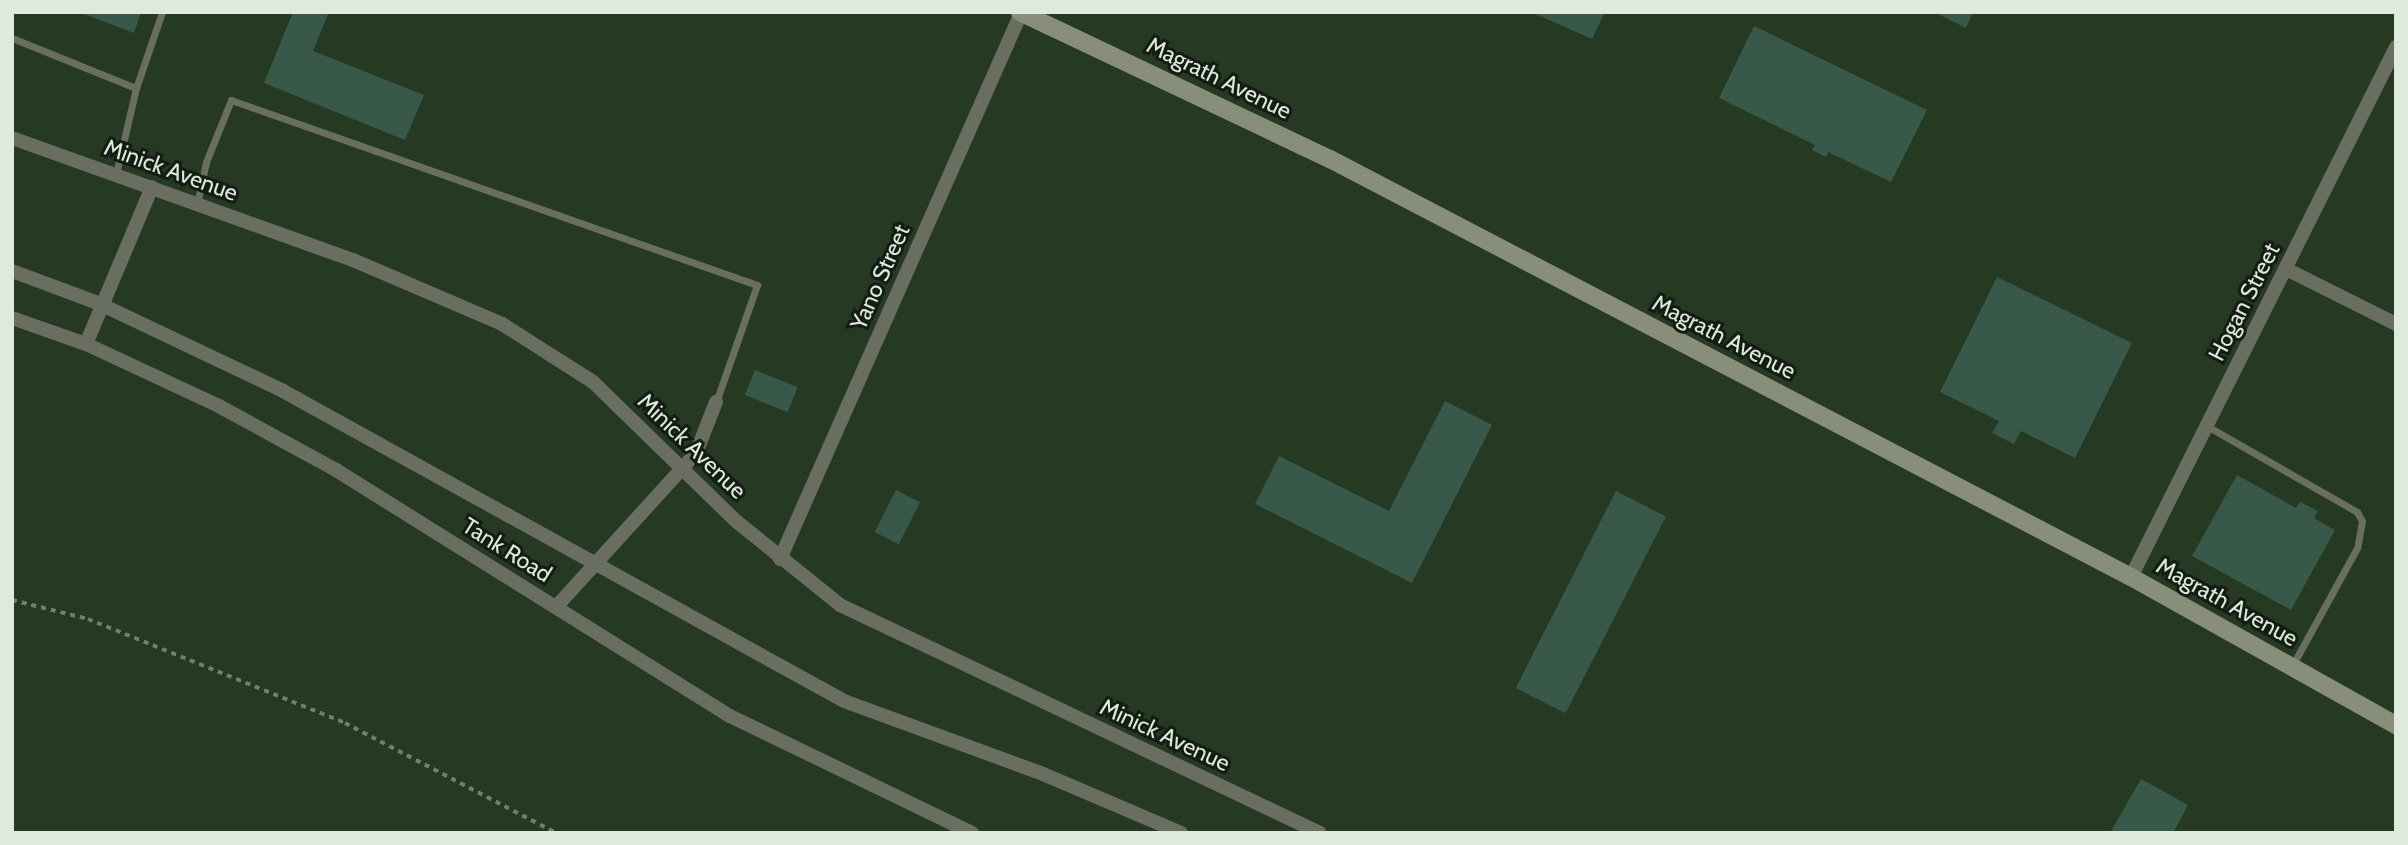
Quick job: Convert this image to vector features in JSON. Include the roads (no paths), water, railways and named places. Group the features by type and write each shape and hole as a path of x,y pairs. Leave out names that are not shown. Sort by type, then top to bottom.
{"main road":[{"name":"Magrath Avenue","path":"1021,12 1330,159 2131,577 2396,725"}],"street":[{"name":"Yano Street","path":"780,559 1021,12"},
{"name":"Hogan Street","path":"2131,577 2396,47"},
{"name":"Minick Avenue","path":"12,138 352,260 502,324 593,382 780,559 859,616 1320,833"},
{"path":"86,344 152,187"},
{"path":"2286,269 2396,324"},
{"path":"12,271 103,306 284,391 844,701 1043,774 1181,833"},
{"name":"Tank Road","path":"12,318 86,344 206,400 336,470 730,716 972,833"},
{"path":"556,607 696,453 716,402"}],"lane":[{"path":"116,174 136,88 162,12"},
{"path":"12,38 136,88"},
{"path":"197,204 206,162 231,100 757,285 716,402"},
{"path":"2207,426 2357,512 2362,522 2357,548 2292,666"}]}
